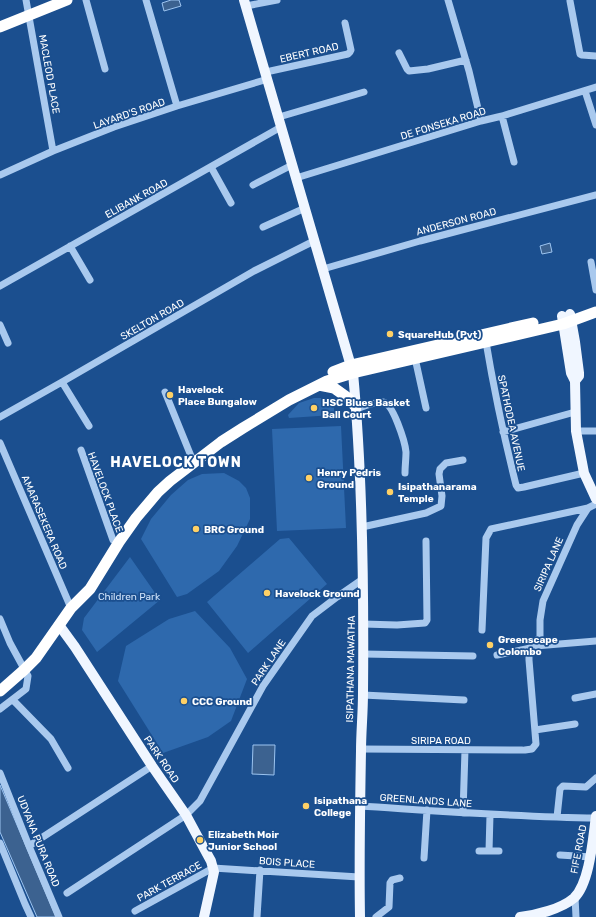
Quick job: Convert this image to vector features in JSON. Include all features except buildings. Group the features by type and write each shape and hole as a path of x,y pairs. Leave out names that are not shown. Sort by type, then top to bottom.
{"highway":[{"path":"0,27 67,0"},
{"path":"0,692 36,658 71,608 90,588 136,518 158,492 221,442 289,400 352,369 415,358 486,342 567,319 596,305"},
{"path":"71,608 113,540 153,488 191,456 280,398 323,376 596,312"},
{"path":"319,385 334,388 348,398 356,408"}],"main road":[{"name":"ISIPATHANA MAWATHA","path":"245,3 352,369 356,408 363,579 363,695 359,877 360,917"},
{"path":"567,319 579,373 579,376 575,381 576,431 584,473 596,499"},
{"name":"PARK ROAD","path":"59,625 79,653 152,766 186,814 211,861 213,868"},
{"name":"FIFE ROAD","path":"575,897 583,884 590,857 596,817"},
{"path":"204,917 214,872 213,868"},
{"path":"520,917 555,909 564,905 575,897"}],"street":[{"name":"MACLEOD PLACE","path":"26,0 30,16 52,150"},
{"path":"86,0 105,69"},
{"path":"146,0 177,106"},
{"path":"245,3 277,0"},
{"path":"448,0 466,60 481,121"},
{"path":"570,1 580,54 596,56"},
{"name":"EBERT ROAD","path":"267,76 348,54 351,50 345,23"},
{"path":"399,53 409,71 428,69 466,60"},
{"name":"LAYARD'S ROAD","path":"0,176 52,150 114,127 267,76"},
{"name":"DE FONSEKA ROAD","path":"296,178 596,87"},
{"path":"584,91 596,125"},
{"name":"ELIBANK ROAD","path":"0,286 211,167 280,122 364,92"},
{"path":"502,116 514,162"},
{"path":"252,185 292,165"},
{"path":"211,167 231,203"},
{"name":"ANDERSON ROAD","path":"323,269 420,241 596,195"},
{"path":"263,227 305,208"},
{"name":"SKELTON ROAD","path":"0,417 254,271 314,241"},
{"path":"70,246 90,280"},
{"path":"592,262 596,290"},
{"path":"0,326 8,343"},
{"name":"SPATHODEA AVENUE","path":"486,342 492,382 503,432 518,488 584,473"},
{"path":"415,358 426,408"},
{"path":"62,382 89,426"},
{"path":"164,392 191,456"},
{"path":"356,408 380,402 387,404 393,413 401,432 406,452 405,473"},
{"path":"503,432 576,412"},
{"path":"576,431 596,432"},
{"name":"AMARASEKERA ROAD","path":"0,443 71,608"},
{"name":"HAVELOCK PLACE","path":"81,450 113,540"},
{"path":"362,527 426,513 441,506 442,496 439,474 440,469 446,463 463,460"},
{"path":"482,630 486,538 491,529 588,508 596,504"},
{"name":"SIRIPA LANE","path":"532,749 536,744 529,654 540,636 540,620 543,601 577,525 588,508"},
{"path":"363,624 397,625 425,623 427,620 426,541"},
{"name":"PARK LANE","path":"67,892 186,814 200,801 263,686 312,616 363,579"},
{"path":"0,619 10,643 28,676 26,689 0,709"},
{"path":"497,655 535,646 596,641"},
{"path":"363,654 473,656"},
{"path":"575,698 596,694"},
{"path":"363,695 464,700"},
{"path":"13,700 51,739 68,768"},
{"path":"535,730 575,724"},
{"name":"SIRIPA ROAD","path":"361,749 532,749"},
{"path":"463,813 465,750"},
{"path":"29,846 152,766"},
{"name":"UDYANA PURA ROAD","path":"0,773 59,917"},
{"path":"557,818 560,789 563,786 586,787 596,778"},
{"name":"GREENLANDS LANE","path":"360,806 490,815 557,818 596,817"},
{"path":"424,858 427,810"},
{"path":"489,851 490,815"},
{"path":"0,843 31,917"},
{"path":"479,851 499,851"},
{"path":"560,855 590,857"},
{"name":"BOIS PLACE","path":"213,868 359,877"},
{"name":"PARK TERRACE","path":"135,911 213,868"},
{"path":"257,917 260,870"},
{"path":"376,917 389,907 390,883 392,880 400,878"},
{"path":"575,897 576,917"}],"green space":[{"name":"HSC Blues Basket Ball Court","path":"314,398 330,398 334,401 333,415 289,418 288,415 299,403"},
{"name":"Henry Pedris Ground","path":"341,426 346,528 277,531 272,429"},
{"name":"BRC Ground","path":"224,473 239,481 246,488 250,498 250,519 237,546 219,571 187,594 177,597 141,539 151,519 171,495 188,480 202,474"},
{"name":"Havelock Ground","path":"289,538 327,584 248,653 207,602 280,539"},
{"name":"Children Park","path":"130,557 160,600 97,652 82,630 84,618"},
{"name":"CCC Ground","path":"195,611 230,648 247,679 231,721 208,737 163,753 118,681 126,646 169,619"}],"shaded area":[{"path":"171,0 179,0 181,6 164,11 162,3"},
{"path":"550,243 552,252 542,254 540,246"},
{"path":"253,745 275,745 274,775 252,774"},
{"path":"0,785 56,917 37,917 0,832"}],"place":[{"name":"SquareHub (Pvt)","path":"390,334"},
{"name":"Havelock Place Bungalow","path":"170,395"},
{"name":"HSC Blues Basket Ball Court","path":"314,408"},
{"name":"Henry Pedris Ground","path":"309,478"},
{"name":"Isipathanarama Temple","path":"390,492"},
{"name":"BRC Ground","path":"196,529"},
{"name":"Havelock Ground","path":"267,593"},
{"name":"Greenscape Colombo","path":"490,645"},
{"name":"CCC Ground","path":"184,701"},
{"name":"Isipathana College","path":"306,806"},
{"name":"Elizabeth Moir Junior School","path":"200,840"}],"district":[{"name":"HAVELOCK TOWN","path":"176,462"}]}
